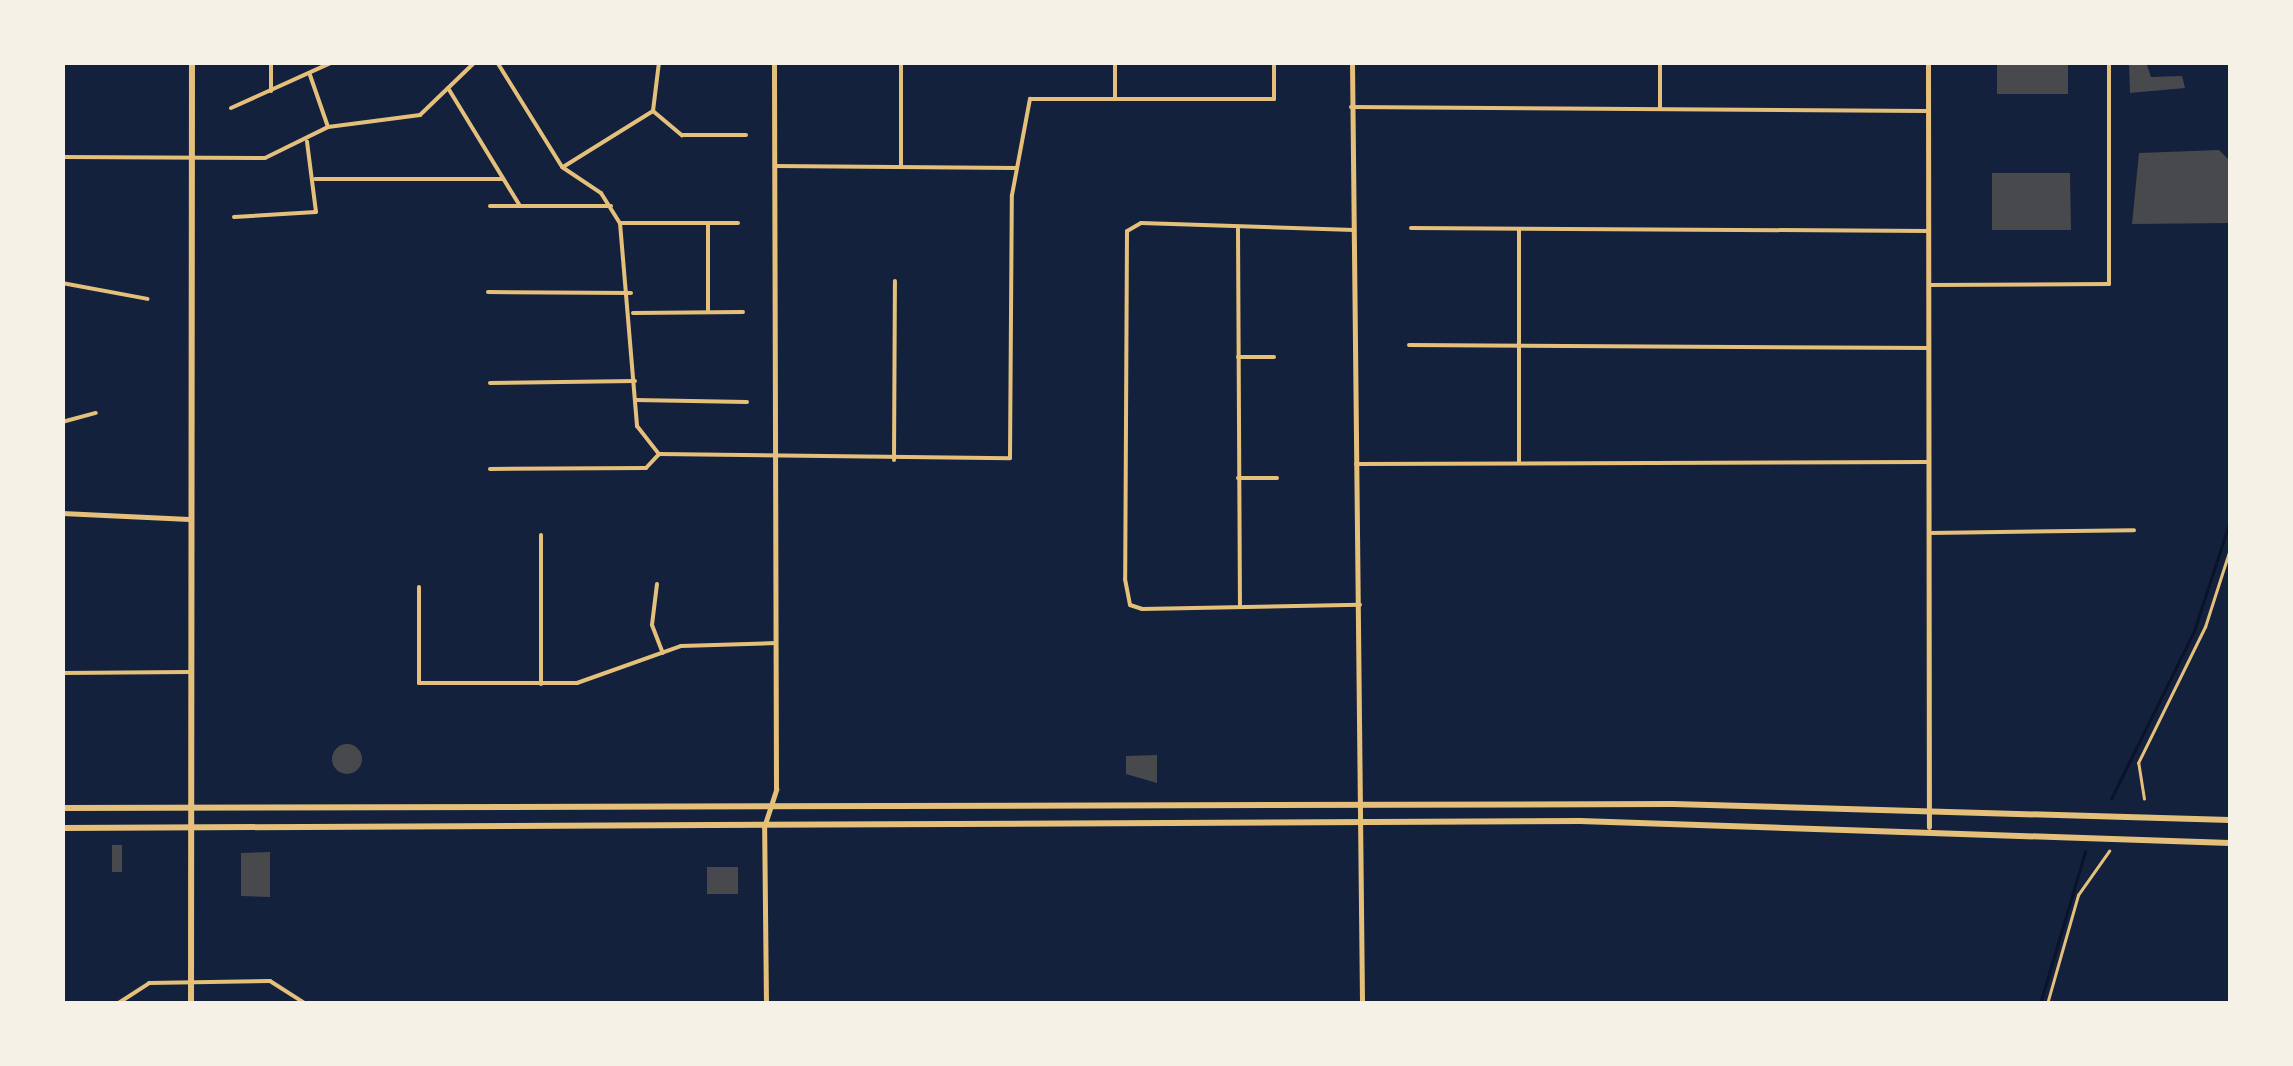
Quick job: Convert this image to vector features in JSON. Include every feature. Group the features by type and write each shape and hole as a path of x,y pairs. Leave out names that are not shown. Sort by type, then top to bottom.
{"main road":[{"path":"191,1004 192,62"},
{"path":"62,808 769,810 1360,805 1929,810 2230,820"},
{"path":"62,828 1360,824 1929,827 2230,843"}],"street":[{"path":"271,62 271,90"},
{"path":"231,108 333,62"},
{"path":"62,157 265,158 308,142 328,128 420,115 475,62"},
{"path":"497,62 562,167 611,206 620,223 633,313 636,426 659,454 894,460 1010,458 1016,168 1030,99 1274,99 1274,62"},
{"path":"653,111 658,62"},
{"path":"766,1004 764,827 769,810 776,643 774,62"},
{"path":"901,62 901,167"},
{"path":"1114,62 1115,99"},
{"path":"1352,62 1362,1004"},
{"path":"1660,62 1660,109"},
{"path":"1928,62 1929,827"},
{"path":"1929,285 2109,284 2110,62"},
{"path":"310,75 328,128"},
{"path":"448,88 520,206"},
{"path":"1351,107 1928,110"},
{"path":"562,167 653,111"},
{"path":"653,111 682,136 746,134"},
{"path":"234,217 316,212 308,142"},
{"path":"774,166 1016,168"},
{"path":"314,180 503,180"},
{"path":"490,206 611,206"},
{"path":"620,223 738,223"},
{"path":"1354,230 1238,230 1141,223 1127,231 1130,605 1360,605"},
{"path":"708,224 708,312"},
{"path":"1411,228 1929,231"},
{"path":"1519,229 1519,462"},
{"path":"1238,230 1240,605"},
{"path":"894,460 895,281"},
{"path":"62,284 148,299"},
{"path":"488,292 631,293"},
{"path":"633,313 742,312"},
{"path":"1409,346 1929,348"},
{"path":"1238,356 1274,356"},
{"path":"490,384 635,382"},
{"path":"635,400 748,402"},
{"path":"62,422 96,413"},
{"path":"490,469 646,468 659,454"},
{"path":"1356,464 1930,462"},
{"path":"1238,478 1277,478"},
{"path":"62,514 190,519"},
{"path":"1930,533 2134,530"},
{"path":"541,684 542,535"},
{"path":"658,584 652,625 663,652"},
{"path":"419,587 419,683 541,684 607,678 663,652 776,643"},
{"path":"62,672 190,672"},
{"path":"117,1004 149,983 270,981 306,1004"}],"path":[{"path":"2144,799 2138,763 2204,628 2230,550"},
{"path":"2048,1004 2078,896 2109,851"}],"building":[{"path":"1997,62 2068,62 2068,94 1997,94"},
{"path":"2129,62 2146,62 2151,77 2182,76 2185,88 2130,93"},
{"path":"2219,150 2228,159 2230,223 2132,224 2139,153"},
{"path":"1992,173 2070,173 2071,230 1992,230"},
{"path":"347,744 357,749 362,759 357,769 347,774 337,769 332,759 337,749"},
{"path":"1157,755 1157,783 1126,774 1126,756"},
{"path":"112,845 122,845 122,872 112,872"},
{"path":"270,852 270,897 241,896 241,853"},
{"path":"707,867 738,867 738,894 707,894"}],"waterway":[{"path":"2111,799 2194,631 2230,521"},
{"path":"2040,1004 2085,852"}]}
